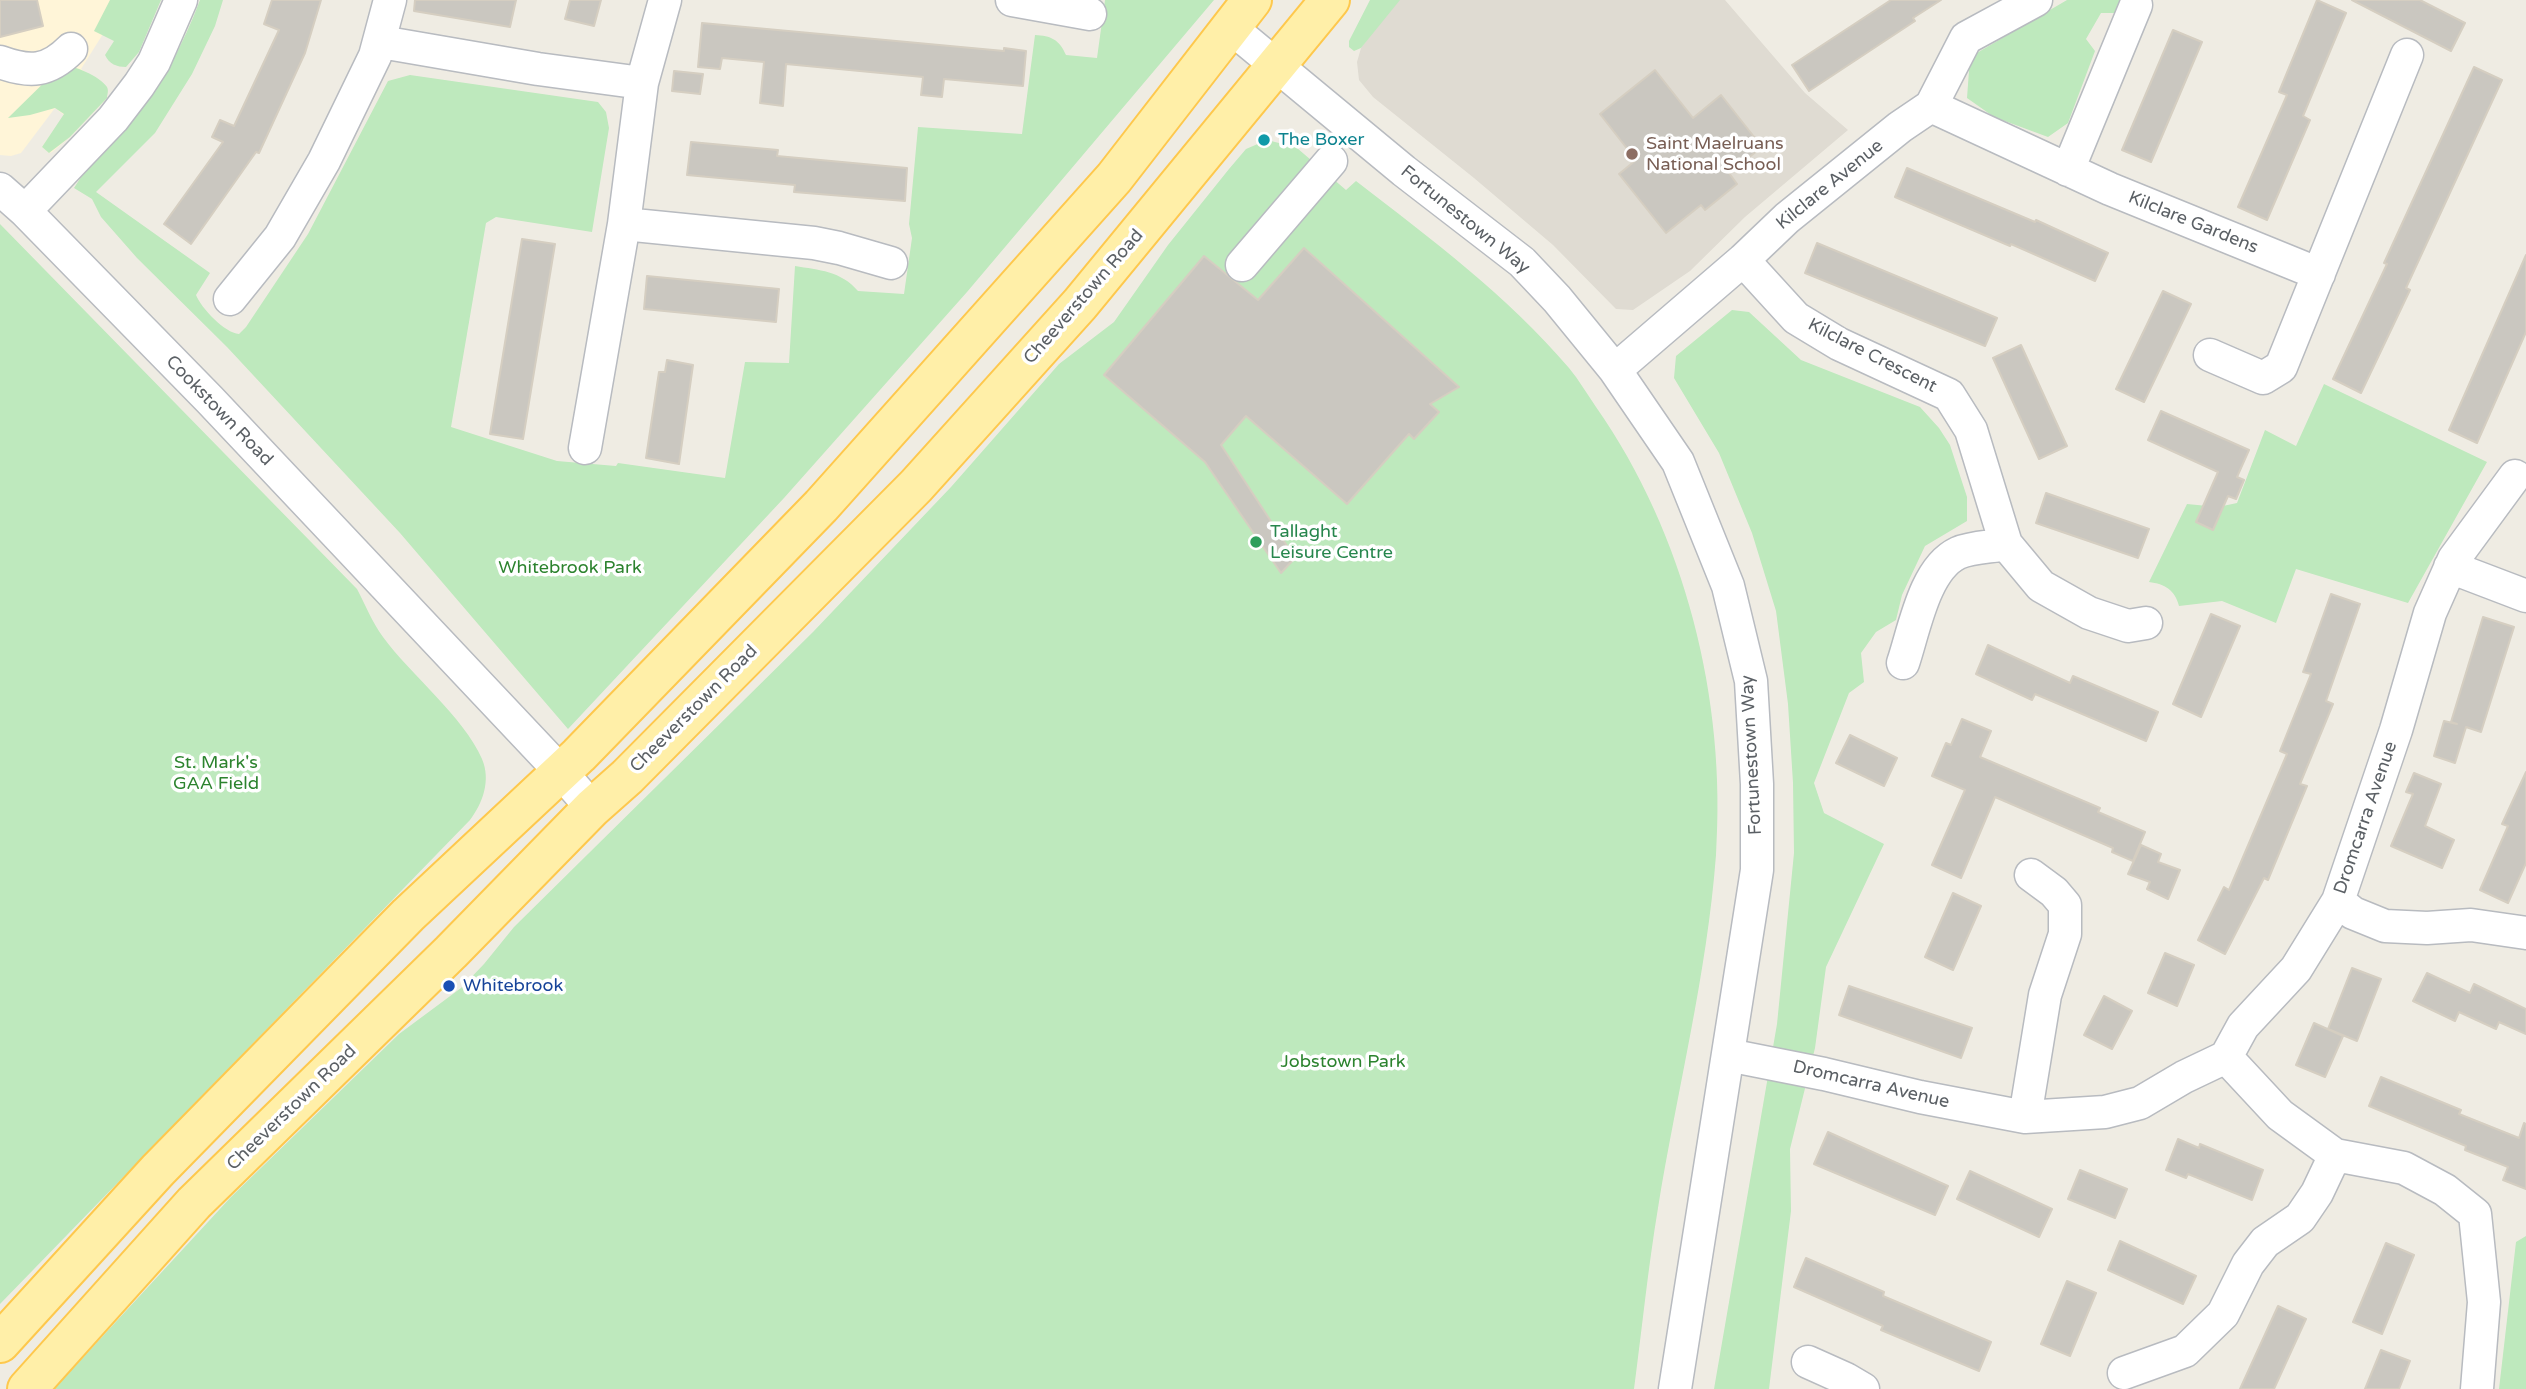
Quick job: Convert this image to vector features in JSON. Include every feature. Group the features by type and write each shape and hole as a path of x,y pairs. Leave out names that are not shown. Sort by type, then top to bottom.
{"main road":[{"name":"Cheeverstown Road","path":"27,1389 194,1203 451,952 916,486 1080,304 1330,0"},
{"path":"0,1343 158,1170 360,964 561,772 821,506 1114,178 1241,14"}],"street":[{"path":"25,211 113,119 139,85 154,62 181,0"},
{"path":"230,299 280,237 306,195 381,42 390,0"},
{"path":"585,448 624,224 642,83 665,0"},
{"path":"1012,0 1090,14"},
{"name":"Kilclare Avenue","path":"1615,370 1743,260 1787,218 1900,127 1931,106 1966,38 2036,0"},
{"path":"2068,170 2136,5"},
{"name":"Fortunestown Way","path":"1241,14 1278,66 1404,171 1522,262 1557,299 1615,370 1678,462 1728,586 1751,681 1757,784 1757,870 1675,1389"},
{"path":"381,42 538,69 642,83"},
{"path":"0,62 28,70 45,67 60,60 71,49"},
{"path":"2210,355 2263,378 2281,367 2407,55"},
{"name":"Kilclare Gardens","path":"1931,106 2068,170 2319,275"},
{"path":"1241,265 1331,161"},
{"name":"Cookstown Road","path":"0,189 25,211 210,400 592,808"},
{"path":"624,224 814,243 891,263"},
{"name":"Kilclare Crescent","path":"1743,260 1796,318 1839,344 1949,395 1971,430 2007,544 2041,586 2089,613 2128,626 2146,622"},
{"name":"Dromcarra Avenue","path":"1728,1055 2025,1117 2105,1112 2140,1102 2226,1056 2243,1026 2296,968 2338,901 2396,730 2430,613 2454,559 2519,469"},
{"path":"1903,663 1925,596 1938,570 1958,554 2007,544"},
{"path":"2450,567 2526,596"},
{"path":"2025,1117 2045,995 2065,934 2066,905 2031,875"},
{"path":"2338,901 2353,913 2385,926 2427,928 2470,925 2526,933"},
{"path":"2226,1056 2280,1115 2335,1155 2404,1168 2445,1190 2474,1214 2484,1302 2477,1389"},
{"path":"2124,1373 2185,1351 2223,1314 2248,1264 2265,1242 2300,1218 2317,1193 2335,1155"},
{"path":"1808,1362 1863,1389"}],"shaded area":[{"path":"0,0 122,0 81,69 107,88 107,98 70,137 49,153 42,147 64,115 55,108 21,153 0,155"},
{"name":"Saint Maelruans National School","path":"1396,0 1725,0 1805,93 1848,130 1745,217 1690,271 1633,310 1616,309 1553,245 1373,97 1359,80 1357,62 1361,48"}],"green space":[{"path":"110,0 161,0 139,52 126,67 116,66 109,61 105,55 114,41 94,31"},
{"name":"Whitebrook Park","path":"200,0 223,0 215,26 192,74 155,133 96,192 210,273 196,295 214,319 233,333 239,334 246,327 308,234 388,81 410,75 598,102 606,112 609,128 592,232 496,217 486,223 451,427 557,461 616,466 618,463 725,478 745,362 789,363 795,266 837,275 858,291 904,294 912,238 909,224 918,127 1022,134 1035,35 1054,39 1066,55 1097,58 1105,0 1214,0 967,292 784,498 568,729 400,533 227,347 137,258 101,217 92,199 74,188 152,94 179,49"},
{"path":"1370,0 1400,0 1361,48 1354,51 1349,47 1349,41"},
{"path":"2067,0 2129,0 2115,13 2101,13 2086,39 2095,51 2068,123 2048,137 1994,117 1967,98 1970,57"},
{"path":"62,65 79,69 99,79 107,87 107,98 70,137 49,153 42,147 64,114 55,108 8,118"},
{"name":"Jobstown Park","path":"1267,140 1287,145 1290,142 1346,190 1356,181 1494,292 1569,368 1627,456 1654,509 1694,620 1714,737 1718,796 1716,855 1699,988 1654,1231 1634,1389 54,1389 231,1197 399,1034 461,988 514,927 813,632 951,487 1059,364 1114,322 1168,245 1229,169 1246,149"},
{"name":"St. Mark's GAA Field","path":"0,224 357,589 383,637 474,743 485,767 486,783 479,806 470,820 0,1304"},
{"path":"1732,310 1749,312 1801,360 1920,407 1950,445 1967,497 1967,521 1925,546 1902,595 1896,620 1876,632 1861,653 1864,682 1849,693 1814,783 1824,813 1884,844 1826,967 1815,1048 1790,1149 1791,1211 1769,1389 1714,1389 1777,1024 1794,853 1788,704 1776,611 1752,533 1719,453 1674,378 1676,356"},
{"path":"2324,384 2487,462 2408,603 2296,569 2276,623 2222,601 2179,606 2168,589 2149,582 2187,504 2218,507 2237,503 2265,430 2296,446"},
{"path":"2526,1236 2526,1389 2499,1389 2516,1242"}],"building":[{"path":"0,0 37,0 43,26 0,37"},
{"path":"272,0 321,0 305,53 259,153 256,152 191,244 164,224 223,142 212,137 220,120 234,126 279,30 264,24"},
{"path":"415,0 516,0 510,27 414,11"},
{"path":"570,0 601,0 594,26 565,19"},
{"path":"1891,0 1941,0 1913,18 1915,21 1809,91 1792,65"},
{"path":"2317,0 2346,13 2303,116 2310,120 2267,220 2238,207 2287,95 2279,92"},
{"path":"2352,0 2420,0 2465,23 2451,51"},
{"path":"702,23 1026,51 1023,86 944,79 942,97 921,95 923,77 786,64 783,106 760,103 764,62 722,58 720,69 698,67"},
{"path":"2173,30 2202,42 2151,162 2122,150"},
{"path":"2474,67 2502,80 2406,288 2410,290 2361,393 2333,379"},
{"path":"1655,70 1693,118 1721,95 1762,147 1729,173 1737,184 1705,210 1701,205 1666,233 1619,174 1636,160 1600,114"},
{"path":"674,71 703,74 700,94 672,91"},
{"path":"691,142 778,150 777,156 907,168 905,201 794,192 795,185 687,175"},
{"path":"1907,168 2035,222 2036,220 2108,253 2095,281 1895,197"},
{"path":"522,239 555,244 523,439 490,434"},
{"path":"1817,243 1997,318 1985,346 1805,273"},
{"path":"1304,248 1459,387 1430,404 1439,412 1414,439 1409,434 1347,504 1246,416 1221,445 1295,558 1281,573 1205,462 1104,375 1204,256 1258,300"},
{"path":"2526,255 2526,332 2477,443 2449,430"},
{"path":"647,276 779,289 776,322 644,309"},
{"path":"2163,291 2191,304 2144,402 2116,389"},
{"path":"2021,345 2067,446 2039,459 1993,358"},
{"path":"667,360 693,365 679,464 646,458 659,372 665,372"},
{"path":"2161,411 2249,450 2237,477 2244,480 2236,499 2228,496 2213,530 2196,522 2218,472 2148,440"},
{"path":"2046,493 2149,529 2138,558 2036,523"},
{"path":"2331,594 2360,604 2326,701 2333,704 2300,784 2307,786 2268,880 2264,878 2225,954 2198,940 2224,887 2229,890 2287,754 2280,751 2311,674 2303,672"},
{"path":"2211,614 2240,626 2201,717 2173,704"},
{"path":"2483,617 2514,627 2481,732 2466,727 2455,763 2434,756 2444,721 2457,724 2451,722"},
{"path":"1988,645 2070,683 2073,676 2158,712 2146,741 2035,694 2032,700 1976,674"},
{"path":"1962,719 1991,731 1980,757 2100,808 2098,812 2145,832 2133,861 2112,852 2113,848 1995,797 1961,878 1932,865 1965,790 1932,776 1946,743 1951,745"},
{"path":"1850,735 1897,758 1884,786 1836,763"},
{"path":"2526,772 2526,863 2508,903 2480,890 2508,826 2502,824"},
{"path":"2414,773 2441,784 2425,826 2454,840 2442,868 2391,846 2413,794 2406,792"},
{"path":"2141,845 2161,854 2158,862 2180,870 2168,899 2147,889 2150,882 2128,874"},
{"path":"1953,893 1981,906 1953,970 1925,957"},
{"path":"2165,953 2194,965 2177,1006 2148,993"},
{"path":"2352,968 2381,979 2357,1041 2328,1029"},
{"path":"2427,973 2470,993 2474,984 2526,1009 2526,1034 2499,1022 2496,1029 2459,1012 2455,1021 2413,1001"},
{"path":"1849,986 1972,1028 1961,1058 1839,1015"},
{"path":"2104,996 2132,1011 2112,1049 2084,1035"},
{"path":"2314,1023 2343,1036 2325,1077 2296,1065"},
{"path":"2381,1077 2461,1110 2459,1114 2519,1138 2524,1123 2526,1124 2526,1189 2503,1180 2508,1167 2465,1150 2466,1146 2369,1106"},
{"path":"1828,1132 1948,1186 1935,1215 1814,1164"},
{"path":"2178,1139 2199,1148 2200,1144 2263,1170 2252,1200 2188,1174 2186,1178 2166,1170"},
{"path":"2080,1170 2127,1189 2115,1218 2068,1199"},
{"path":"1970,1171 2052,1209 2039,1237 1957,1199"},
{"path":"2120,1241 2196,1276 2183,1304 2108,1270"},
{"path":"2386,1243 2414,1255 2382,1334 2353,1322"},
{"path":"1806,1258 1884,1292 1883,1296 1991,1342 1979,1371 1881,1330 1883,1326 1794,1287"},
{"path":"2067,1281 2096,1293 2070,1356 2041,1344"},
{"path":"2278,1306 2306,1319 2274,1389 2240,1389"},
{"path":"2381,1350 2410,1361 2399,1389 2365,1389"}],"place":[{"name":"The Boxer","path":"1264,140"},
{"name":"Saint Maelruans National School","path":"1632,154"},
{"name":"Tallaght Leisure Centre","path":"1256,542"},
{"name":"Whitebrook","path":"449,986"}]}
